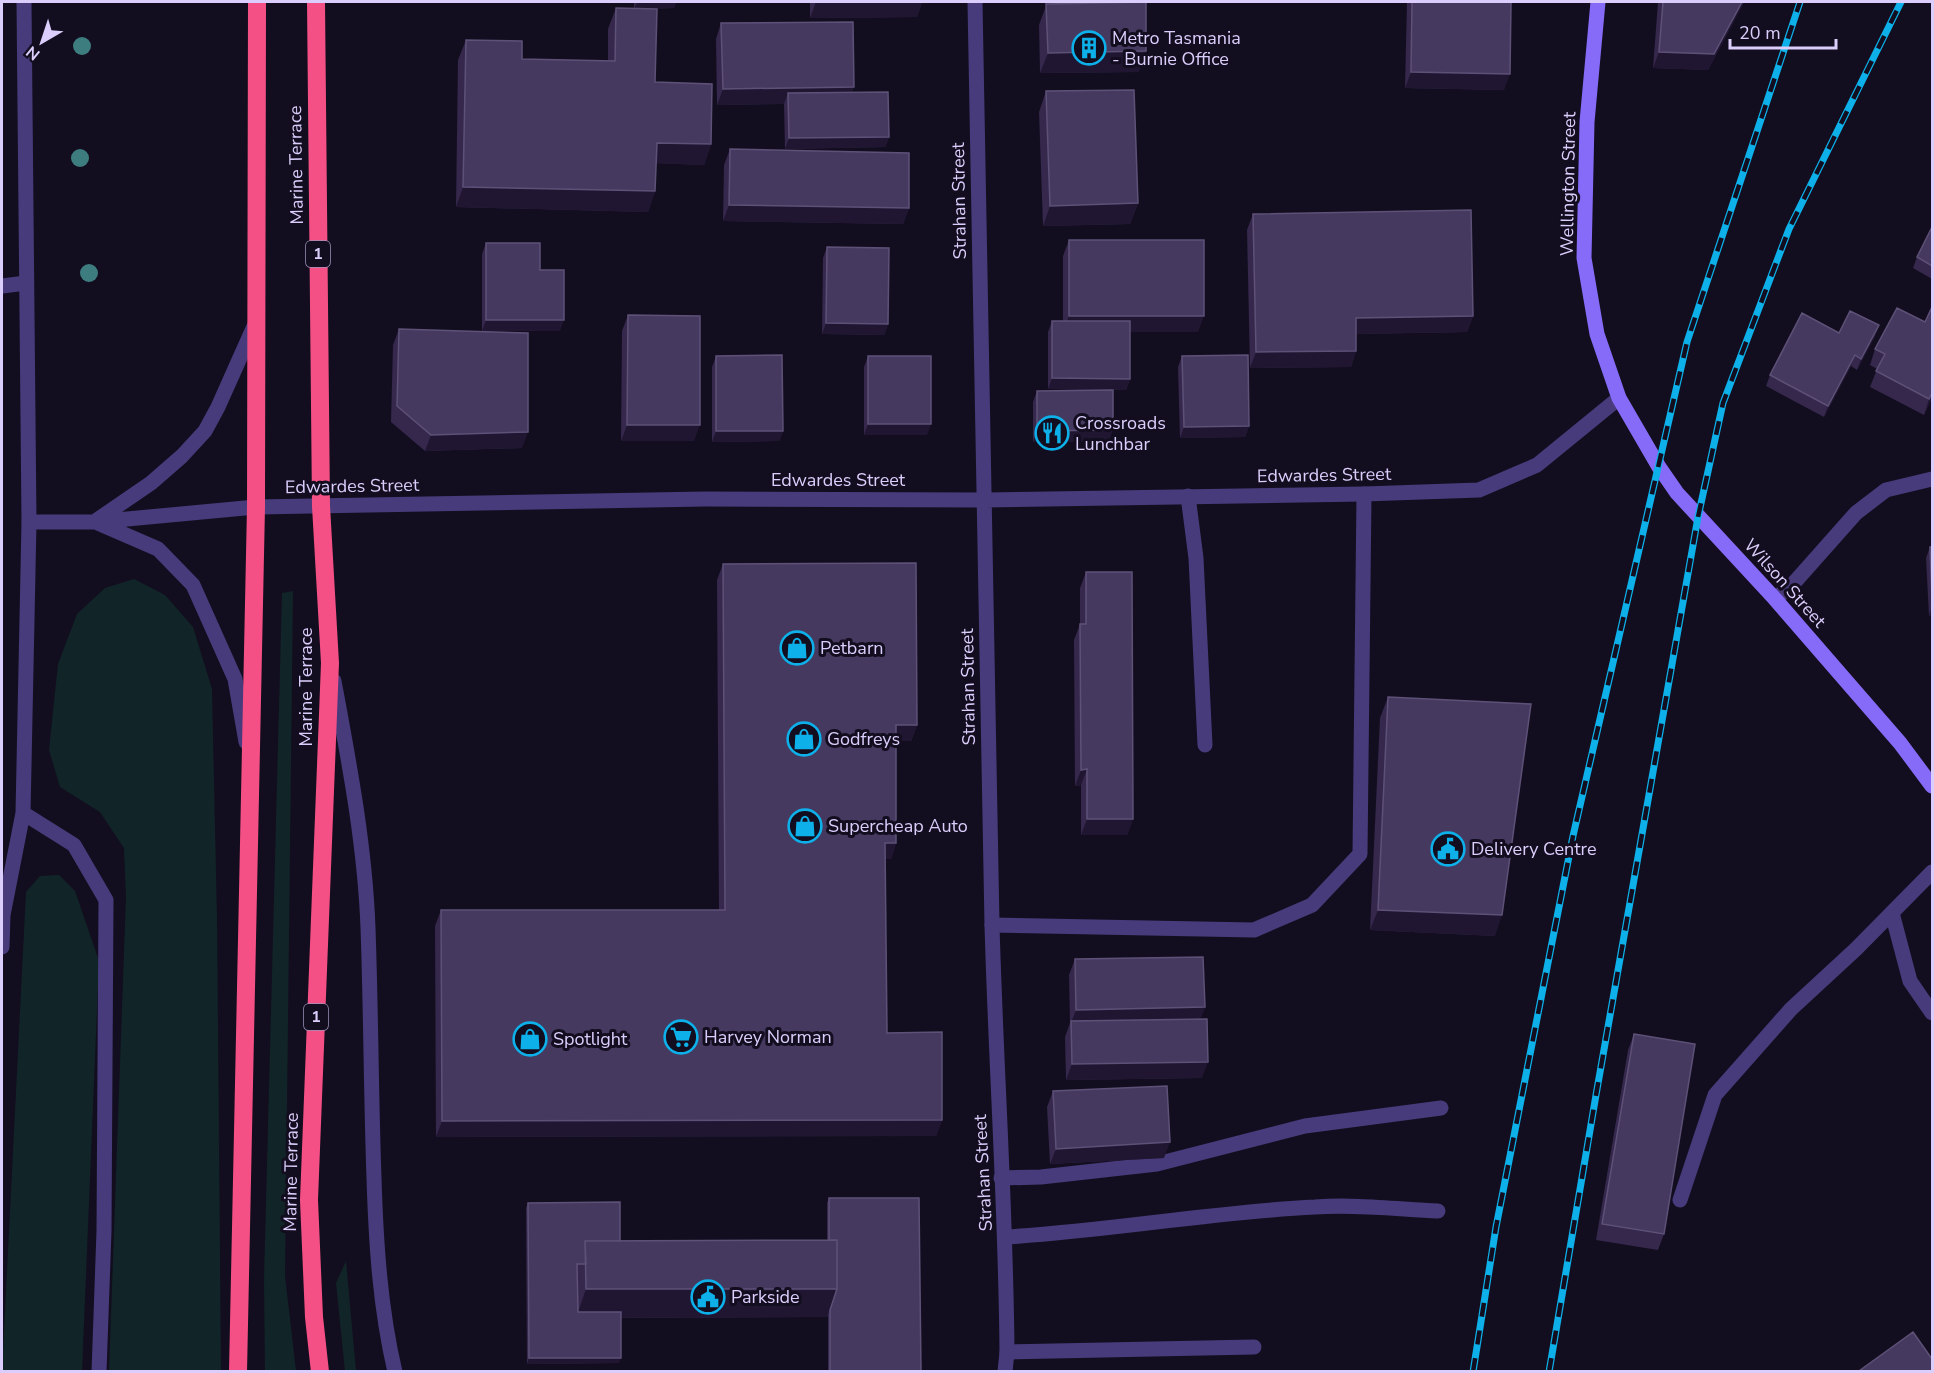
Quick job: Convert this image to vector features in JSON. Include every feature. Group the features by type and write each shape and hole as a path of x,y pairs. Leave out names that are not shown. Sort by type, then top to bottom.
{"highway":[{"path":"238,1371 256,507 257,2"},
{"name":"Marine Terrace","path":"316,2 321,506 330,663 309,1200 314,1317 320,1371"}],"street":[{"path":"2,947 2,915 23,813 29,522 24,2"},
{"name":"Strahan Street","path":"975,2 992,925 1001,1178 1006,1237 1007,1353 1005,1371"},
{"name":"Wellington Street","path":"1598,2 1587,122 1584,258 1597,334 1619,398"},
{"path":"2,286 27,283"},
{"path":"95,522 151,483 182,456 205,431 257,320"},
{"name":"Edwardes Street","path":"29,522 95,522 256,507 705,499 984,500 1479,490 1538,465 1619,398"},
{"name":"Wilson Street","path":"1619,398 1659,467 1677,493 1775,599 1900,743 1932,786"},
{"path":"1775,599 1792,584 1856,513 1886,490 1932,479"},
{"path":"992,925 1254,930 1312,905 1360,854 1364,494"},
{"path":"1188,496 1196,558 1205,745"},
{"path":"95,522 158,549 193,585 235,679 250,769"},
{"path":"330,663 352,781 363,868 368,926 372,1135 377,1249 389,1345 395,1371"},
{"path":"23,813 74,845 106,900 104,1231 99,1371"},
{"path":"1680,1200 1715,1095 1791,1009 1932,872"},
{"path":"1892,913 1910,981 1932,1013"},
{"path":"1001,1178 1041,1177 1157,1164 1305,1126 1441,1108"},
{"path":"1006,1237 1067,1233 1222,1214 1317,1206 1438,1211"},
{"path":"1007,1353 1254,1347"}],"green space":[{"path":"134,579 165,595 193,627 212,689 217,920 221,1371 109,1371 126,897 124,848 100,812 60,787 49,750 58,664 77,614 105,588"},
{"path":"293,591 285,1276 296,1371 265,1372 264,1279 282,593"},
{"path":"59,875 75,891 99,961 82,1371 2,1372 26,892 40,876"},
{"path":"346,1261 356,1371 345,1371 336,1283"}],"building":[{"path":"1146,2 1146,51 1048,53 1046,4"},
{"path":"1412,2 1511,2 1510,74 1411,72"},
{"path":"1663,2 1742,2 1714,54 1659,52"},
{"path":"616,8 657,9 655,82 712,84 711,144 657,143 655,191 463,187 466,40 522,41 522,59 615,61"},
{"path":"853,22 854,87 723,89 721,23"},
{"path":"1134,90 1138,203 1050,206 1046,91"},
{"path":"888,92 889,137 789,138 788,93"},
{"path":"730,149 909,153 909,208 729,205"},
{"path":"1471,210 1473,316 1356,318 1356,351 1256,352 1253,214"},
{"path":"1932,227 1932,266 1917,257"},
{"path":"1069,240 1204,240 1204,316 1069,316"},
{"path":"486,243 540,243 540,270 564,270 564,320 486,320"},
{"path":"827,247 889,248 888,324 826,323"},
{"path":"1932,307 1932,393 1929,399 1876,371 1885,354 1875,349 1897,308 1925,322"},
{"path":"1850,311 1879,325 1861,359 1855,355 1828,406 1770,375 1802,313 1839,333"},
{"path":"628,315 700,316 700,425 627,425"},
{"path":"1052,321 1130,321 1130,379 1052,378"},
{"path":"399,329 528,333 528,432 431,435 397,406"},
{"path":"782,355 783,431 716,431 716,356"},
{"path":"1248,355 1249,426 1184,427 1182,356"},
{"path":"868,356 931,356 931,424 868,424"},
{"path":"1113,390 1113,430 1037,431 1037,391"},
{"path":"1930,547 1932,547 1932,598"},
{"path":"916,563 917,725 896,725 896,843 885,843 887,1033 942,1032 942,1120 442,1121 441,910 725,910 723,564"},
{"path":"1086,572 1132,572 1133,819 1087,819 1087,769 1081,770 1080,624 1086,624"},
{"path":"1388,697 1531,704 1502,915 1378,910"},
{"path":"1203,957 1205,1007 1076,1010 1075,959"},
{"path":"1207,1019 1208,1062 1072,1064 1071,1021"},
{"path":"1634,1034 1695,1044 1664,1234 1602,1224"},
{"path":"1167,1086 1170,1142 1056,1149 1053,1091"},
{"path":"829,1198 919,1198 921,1371 830,1371 830,1310 837,1289 837,1240 829,1240"},
{"path":"620,1202 620,1241 585,1241 586,1264 577,1264 578,1312 621,1312 621,1358 529,1358 528,1203"},
{"path":"837,1240 837,1289 586,1289 585,1241"},
{"path":"1913,1332 1932,1359 1932,1371 1859,1371"}],"railway":[{"path":"1473,1372 1496,1227 1573,836 1687,342 1800,2"},
{"path":"1549,1372 1698,517 1723,403 1789,229 1901,2"}],"place":[{"name":"Metro Tasmania - Burnie Office","path":"1089,48"},
{"name":"Crossroads Lunchbar","path":"1052,433"},
{"name":"Petbarn","path":"797,648"},
{"name":"Godfreys","path":"804,739"},
{"name":"Supercheap Auto","path":"805,826"},
{"name":"Delivery Centre","path":"1448,849"},
{"name":"Harvey Norman","path":"681,1037"},
{"name":"Spotlight","path":"530,1039"},
{"name":"Parkside","path":"708,1297"}]}
